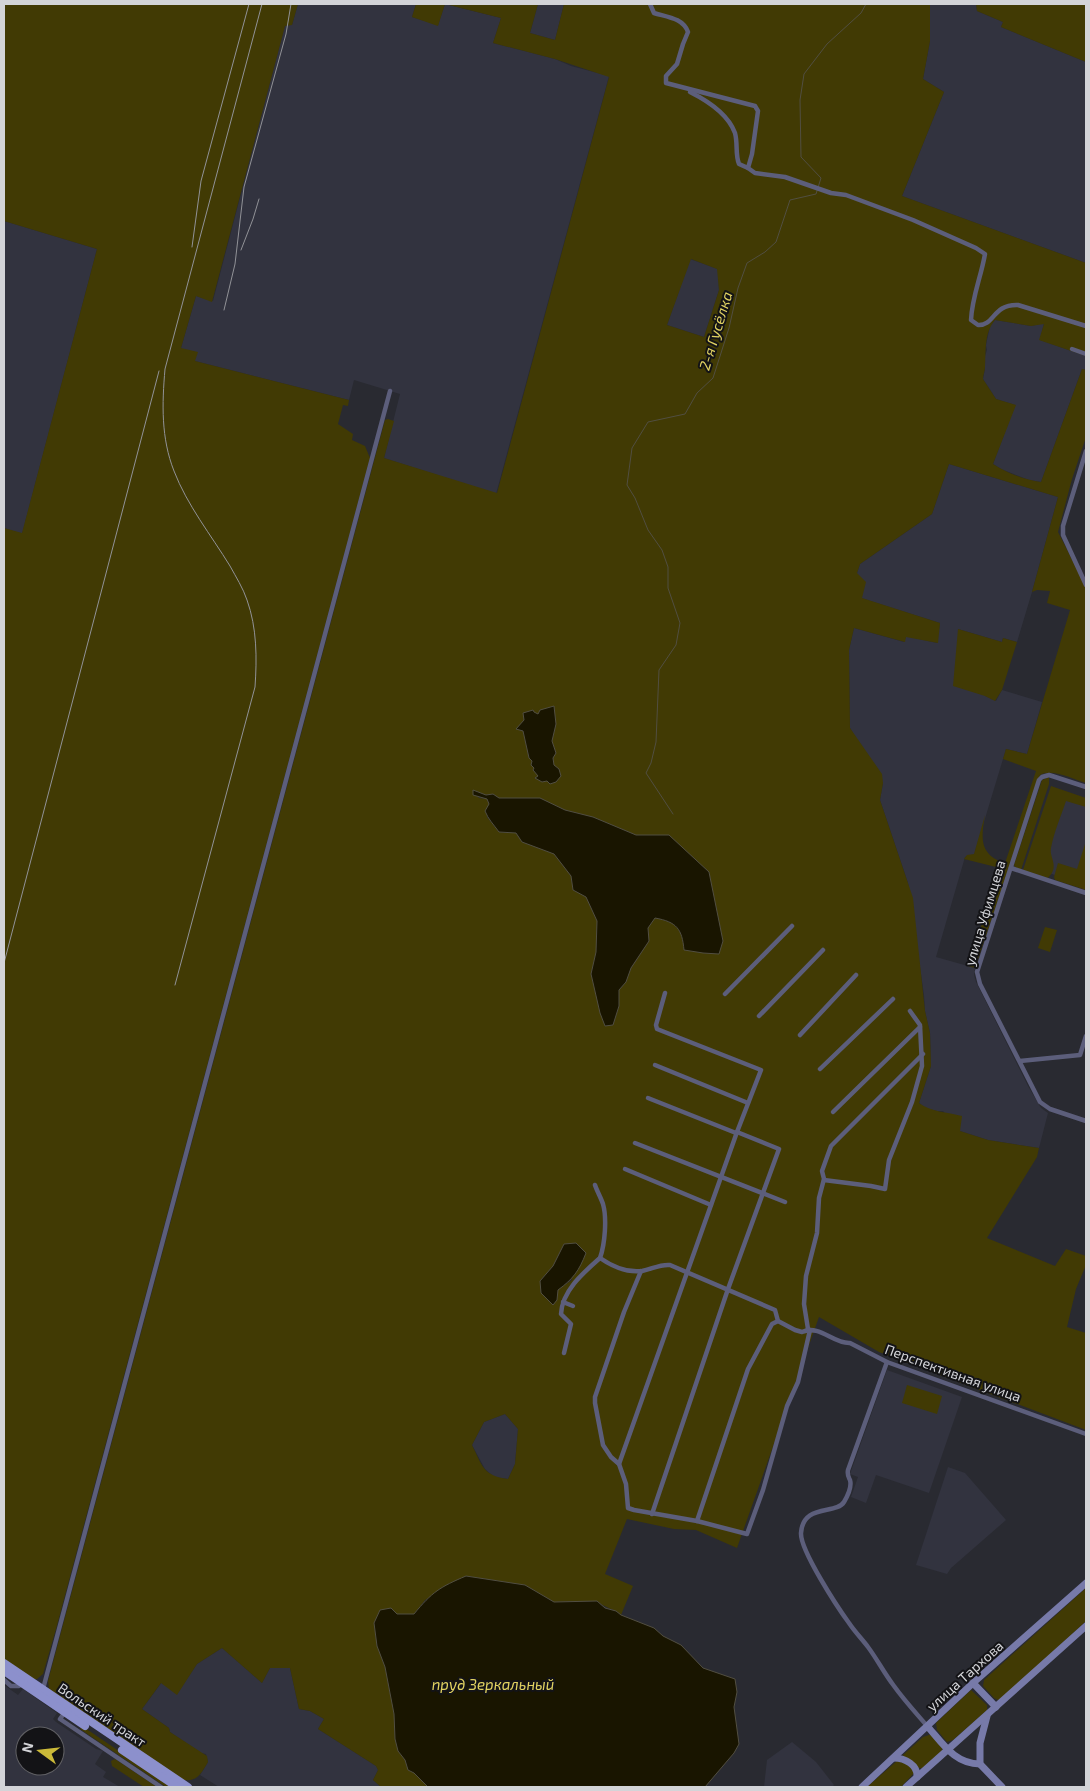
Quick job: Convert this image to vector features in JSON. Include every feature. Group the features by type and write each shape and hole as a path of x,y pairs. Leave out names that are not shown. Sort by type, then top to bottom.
{"main road":[{"name":"улица Тархова","path":"862,1787 1086,1583"},
{"path":"906,1787 1086,1626"},
{"name":"Вольский тракт","path":"4,1663 188,1787"},
{"name":"Вольский тракт","path":"4,1671 177,1787"},
{"path":"973,1684 996,1708"},
{"path":"987,1715 980,1743 980,1764 1002,1787"},
{"path":"928,1727 948,1750 965,1763 980,1764"},
{"path":"894,1758 902,1759 914,1766 917,1769 917,1777"}],"street":[{"path":"650,4 654,13 681,21 686,25 688,32 677,64 666,76 666,83 702,98 726,117 735,134 736,156 739,164 755,173 785,177 831,193 846,195 913,220 976,248 985,254 972,304 971,320 978,326 987,324 1000,309 1007,305 1018,305 1086,326"},
{"path":"680,88 755,106 758,111 757,127 748,168"},
{"path":"1072,349 1086,354"},
{"path":"42,1690 390,391"},
{"path":"1086,450 1063,526 1063,535 1086,585"},
{"name":"улица Уфимцева","path":"1086,787 1049,775 1042,777 1038,784 977,976 1043,1105 1086,1121"},
{"path":"1011,868 1086,893"},
{"path":"725,994 792,926"},
{"path":"759,1016 823,950"},
{"path":"800,1035 856,975"},
{"path":"619,1464 736,1132 760,1070 656,1029 665,993"},
{"path":"820,1069 893,999"},
{"path":"824,1180 885,1189 889,1160 912,1102 922,1066 923,1054 920,1028 910,1011"},
{"path":"833,1112 920,1028"},
{"path":"1020,1061 1080,1056 1086,1036"},
{"path":"641,1271 624,1312 595,1396 603,1445 611,1457 619,1464 626,1484 628,1508 697,1521 747,1534 763,1490 787,1406 798,1382 811,1330 804,1304 806,1276 818,1233 819,1198 824,1180 822,1171 831,1146 923,1054"},
{"path":"655,1065 748,1103"},
{"path":"648,1098 779,1149 728,1289 652,1514"},
{"path":"635,1143 785,1202"},
{"path":"625,1169 711,1205"},
{"path":"564,1353 571,1324 561,1314 563,1302 574,1284 600,1258 604,1244 603,1206 595,1185"},
{"path":"600,1258 616,1268 641,1271 670,1265 775,1310 778,1321 772,1324 748,1370 697,1521"},
{"path":"563,1302 573,1306"},
{"name":"Перспективная улица","path":"778,1321 802,1332 811,1330 822,1332 844,1343 850,1343 887,1362 1086,1434"},
{"path":"887,1362 848,1470 847,1475 850,1485 843,1503 840,1507 812,1514 804,1523 801,1533 808,1556 838,1607 894,1686 928,1727"},
{"path":"4,1680 11,1686 19,1686 22,1683"},
{"path":"65,1712 60,1720 161,1787"}],"shaded area":[{"path":"4,4 298,4 292,25 285,26 212,302 196,296 181,348 198,352 195,361 349,400 348,406 343,405 338,424 353,434 352,440 365,446 370,458 56,1629 43,1674 37,1679 31,1679 4,1661 4,528 22,533 97,249 4,221"},
{"path":"298,4 416,4 412,17 438,25 445,4 501,18 493,43 555,59 571,66 609,76 496,494 384,458 400,394 354,380 349,400 195,361 181,348 196,296 213,301 285,25 292,25"},
{"path":"416,4 445,4 438,26 412,17"},
{"path":"445,4 538,4 530,33 555,40 564,4 930,4 930,41 923,79 944,92 902,196 1086,263 1086,356 1039,340 1044,324 1031,326 995,320 991,325 986,342 983,379 996,399 1016,405 993,464 1029,480 1041,482 1082,369 1086,370 1086,437 1072,479 1058,532 1086,587 1086,783 1056,773 1040,775 975,968 968,966 1000,868 964,859 967,855 974,854 985,815 983,838 986,850 997,860 1005,863 1036,771 1003,759 1006,749 1027,754 1070,610 1047,603 1050,591 1037,590 1032,592 1058,497 949,464 932,514 860,564 857,573 866,582 862,598 940,623 938,643 906,637 905,642 854,628 849,650 850,728 882,774 883,783 880,800 913,898 925,1011 930,1033 931,1066 919,1103 934,1110 962,1116 960,1131 988,1140 1039,1148 1037,1157 987,1238 1055,1266 1066,1249 1086,1256 1086,1265 1076,1289 1067,1327 1086,1333 1086,1430 879,1352 819,1317 737,1548 696,1530 674,1529 627,1519 605,1574 633,1586 621,1615 597,1601 554,1602 525,1585 466,1576 425,1600 414,1614 397,1614 374,1623 377,1646 385,1667 394,1714 395,1739 398,1751 405,1760 408,1770 414,1773 428,1787 381,1787 373,1780 378,1770 376,1766 318,1729 324,1719 310,1711 299,1709 290,1668 270,1668 262,1683 222,1648 197,1664 177,1695 161,1683 142,1709 169,1728 170,1732 207,1756 208,1762 198,1776 191,1780 182,1780 49,1689 48,1681 385,420 394,421 384,458 497,493 609,77 555,59 493,43 501,18","holes":["691,259 717,269 719,290 704,337 667,325","533,712 556,724 552,741 556,753 553,758 554,765 536,778 538,776 529,758 523,731 516,729","473,791 486,795 493,794 499,798 540,798 565,810 593,817 636,835 669,835 685,950 682,937 677,928 669,922 655,918 648,928 649,941 631,968 626,982 619,990 619,1006 613,1025 605,1026 591,974 596,952 597,921 586,897 573,890 571,876 554,854 522,842 516,833 499,832 487,817 489,804 487,799 479,798","564,1244 572,1280 557,1290 557,1300 550,1303 540,1281 553,1266","505,1414 518,1429 515,1464 508,1479 488,1472 481,1464 472,1445 484,1422"]},
{"path":"538,4 564,4 555,40 530,33"},
{"path":"930,4 976,4 977,11 1003,22 1001,27 1086,62 1086,263 902,196 944,92 923,79 930,41"},
{"path":"976,4 1086,4 1086,62 1001,27 1003,22 977,11"},
{"path":"4,221 97,249 22,534 4,528"},
{"path":"690,259 718,269 719,290 704,337 667,325"},
{"path":"995,320 1031,326 1044,323 1040,340 1086,356 1086,370 1082,369 1041,482 1029,480 993,464 1015,405 996,399 983,379 986,345 990,326"},
{"path":"949,464 1058,497 1017,642 1003,638 1002,642 958,629 985,696 996,701 1002,690 1042,702 1027,754 1006,749 974,855 965,857 936,957 975,968 976,982 1028,1086 1041,1108 1048,1113 1039,1148 988,1140 960,1131 943,1111 925,1108 919,1103 931,1066 930,1033 925,1011 908,883 880,800 883,783 850,728 849,650 854,628 904,642 906,636 937,643 940,623 861,598 857,573 860,564 932,514"},
{"path":"958,629 1002,642 1003,638 1017,642 1002,690 995,701 953,686"},
{"path":"1049,777 1049,784 1021,870 1014,865 1042,780"},
{"path":"1051,786 1086,798 1086,807 1066,801 1052,842 1051,852 1054,866 1048,878 1023,870"},
{"path":"1051,790 1086,800 1086,873 1081,884 1026,865"},
{"path":"1086,841 1086,890 1055,880 1054,877 1058,863 1077,869"},
{"path":"1045,927 1057,930 1050,952 1038,948"},
{"path":"887,1370 962,1397 929,1493 876,1475 866,1503 851,1497 858,1477 850,1474"},
{"path":"907,1385 942,1396 937,1414 902,1403"},
{"path":"505,1414 518,1429 515,1464 508,1479 494,1477 485,1469 472,1445 484,1422"},
{"path":"948,1467 965,1473 1006,1520 951,1568 947,1574 916,1565"},
{"path":"1086,1588 1086,1621 1004,1697 998,1700 994,1698 983,1686 984,1680"},
{"path":"222,1648 262,1683 270,1668 290,1668 299,1709 310,1711 324,1719 318,1729 376,1766 378,1770 373,1780 381,1787 219,1787 200,1775 208,1762 206,1754 201,1753 170,1732 169,1728 142,1709 162,1682 177,1694 197,1664"},
{"path":"4,1685 18,1695 23,1689 57,1713 53,1719 62,1726 15,1726 15,1776 65,1776 65,1728 96,1749 103,1751 95,1764 106,1772 103,1777 120,1787 4,1787"},
{"path":"971,1690 987,1705 987,1710 953,1740 947,1742 937,1730 936,1723"},
{"path":"82,1726 172,1787 166,1787 80,1729"},
{"path":"932,1734 942,1748 942,1751 924,1768 919,1768 904,1758 903,1755 923,1737"},
{"path":"792,1742 816,1762 834,1785 832,1787 764,1787 767,1760"},
{"path":"115,1759 157,1787 144,1787 112,1766 111,1761"},
{"path":"897,1761 912,1766 914,1773 901,1787 867,1787"}],"water":[{"path":"554,706 556,724 552,741 556,753 553,758 554,765 559,769 561,776 556,782 550,784 547,781 542,782 535,778 538,776 531,765 532,761 529,758 523,731 516,729 524,720 523,713 533,710 538,714 540,710"},
{"path":"473,790 486,795 493,794 499,798 540,798 565,810 593,817 636,835 669,835 709,872 723,941 719,954 684,950 682,937 677,928 669,922 655,918 648,928 649,941 631,968 626,982 619,990 619,1006 613,1025 605,1026 591,974 596,952 597,921 586,897 573,890 571,876 554,854 522,842 516,833 499,832 485,811 489,804 487,799 473,795"},
{"path":"576,1243 586,1253 575,1274 558,1290 557,1300 553,1305 541,1293 540,1281 553,1266 564,1244"},
{"name":"пруд Зеркальный","path":"466,1576 525,1585 554,1602 597,1601 605,1608 654,1628 663,1636 681,1645 703,1668 735,1679 737,1692 734,1707 739,1744 734,1753 705,1787 428,1787 414,1773 408,1770 405,1760 398,1751 395,1739 394,1714 385,1667 377,1646 374,1623 380,1610 391,1608 397,1614 414,1614 437,1591 449,1583"}],"waterway":[{"name":"2-я Гусёлка","path":"673,814 646,773 651,763 656,742 659,670 676,645 680,623 668,588 668,567 662,550 648,530 635,498 627,485 632,448 648,422 685,414 697,393 713,378 729,328 738,288 747,263 765,252 776,242 790,200 816,194 821,178 801,157 800,100 804,74 827,44 861,13 866,4"}],"railway":[{"path":"192,247 201,181 249,4"},
{"path":"175,985 255,687 256,654 253,621 244,591 179,484 170,459 164,421 165,369 262,4"},
{"path":"224,310 235,264 244,187 286,34 291,4"},
{"path":"241,250 259,199"},
{"path":"4,963 159,371"}]}
